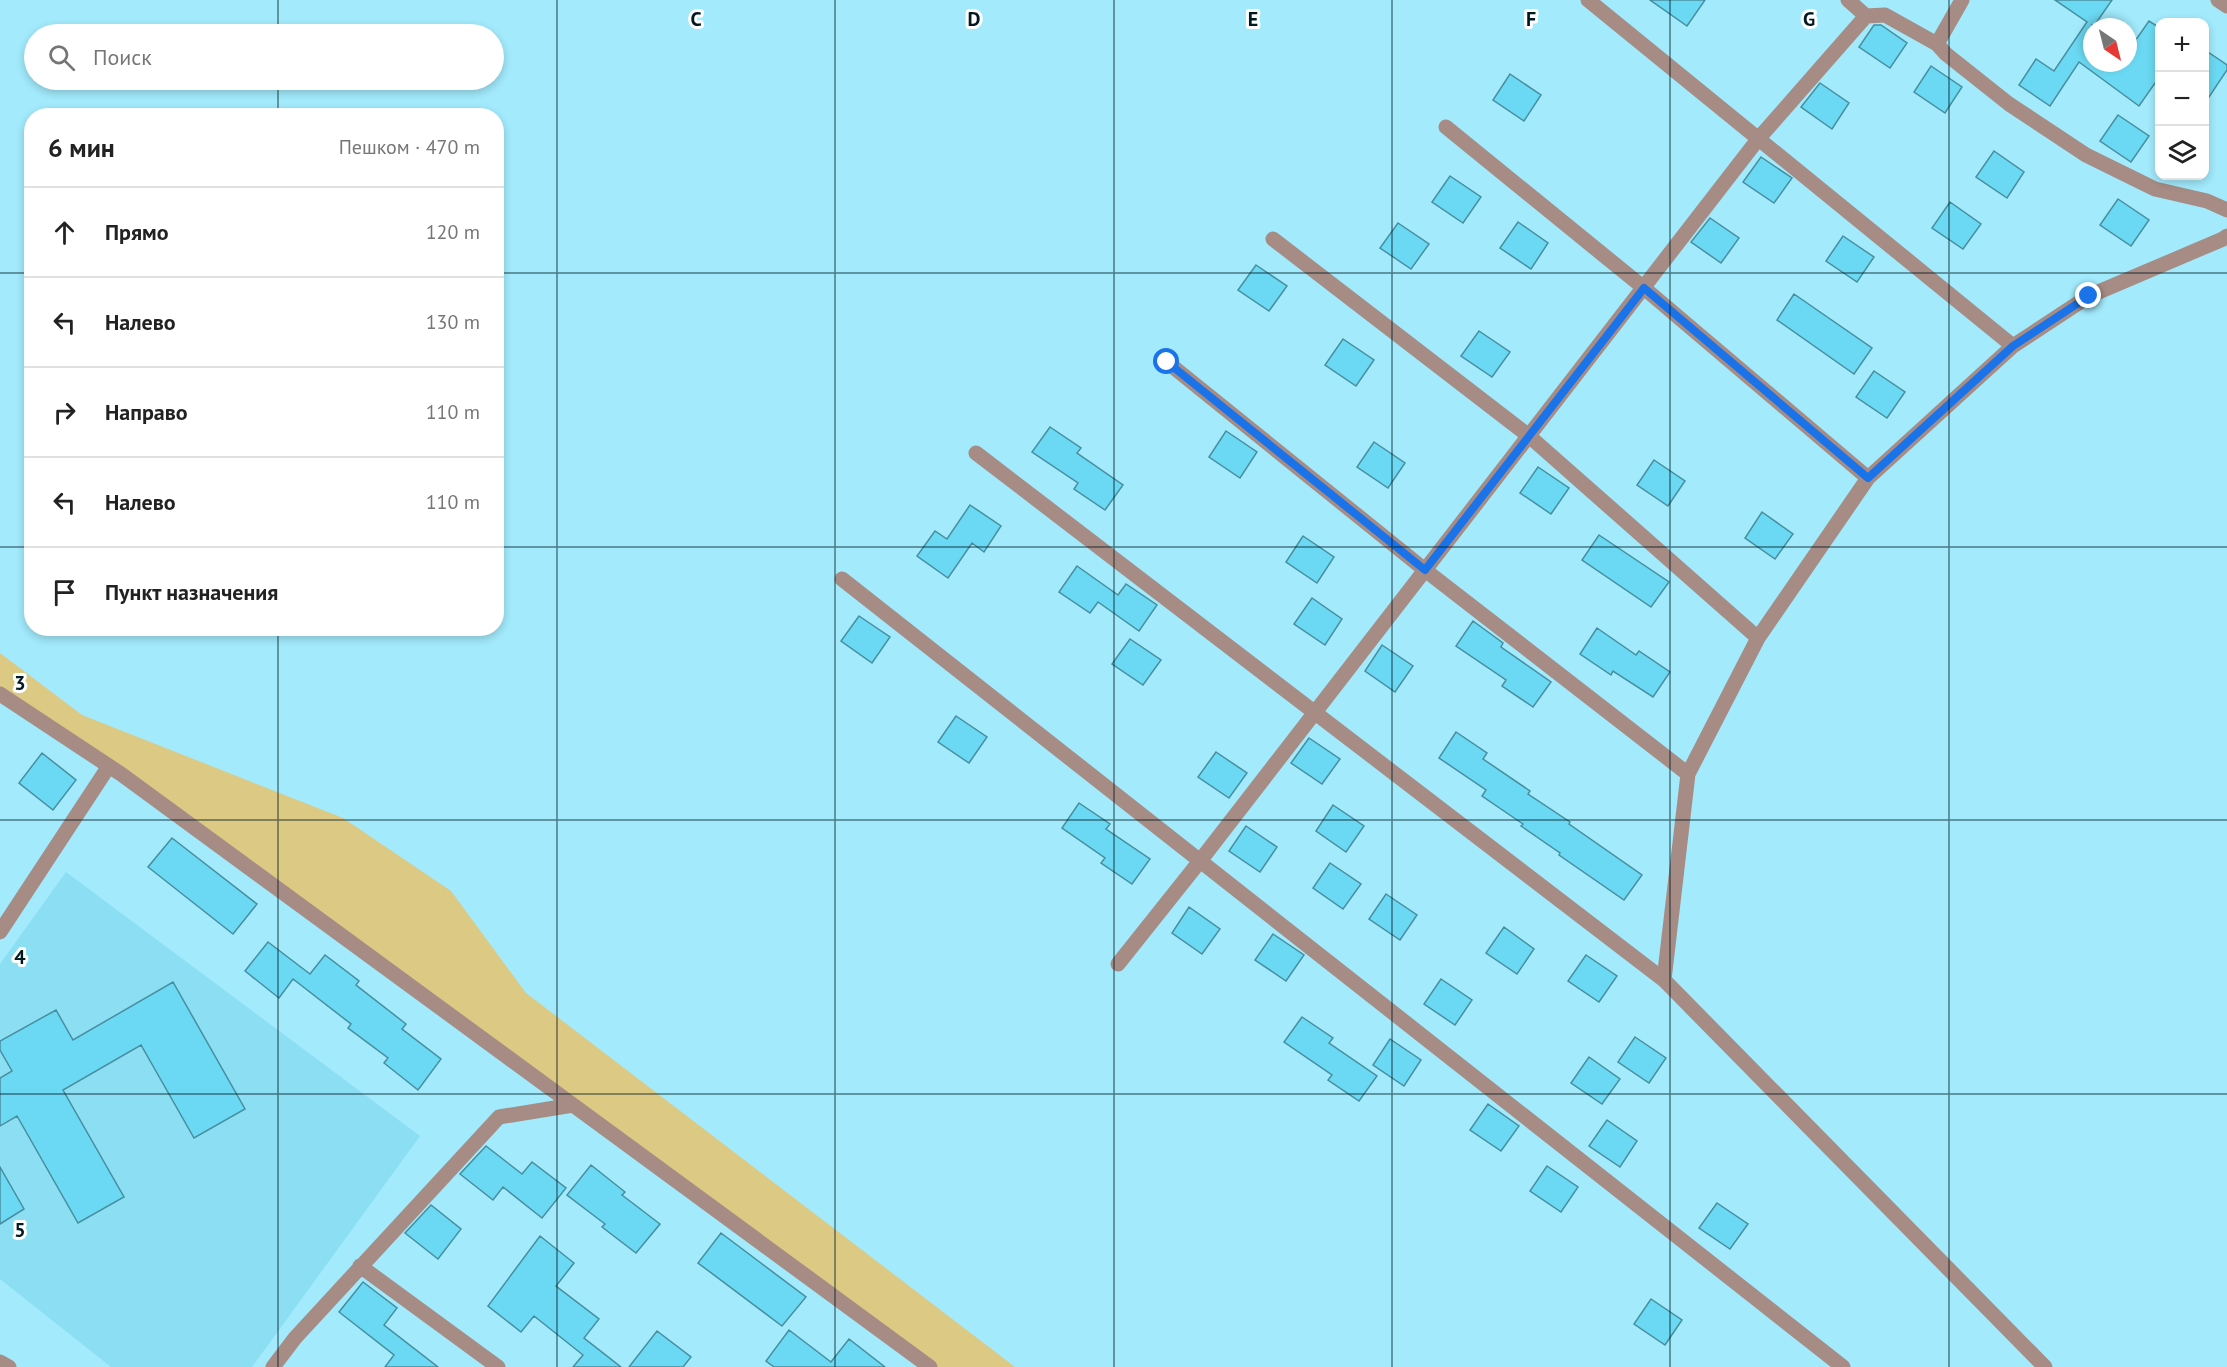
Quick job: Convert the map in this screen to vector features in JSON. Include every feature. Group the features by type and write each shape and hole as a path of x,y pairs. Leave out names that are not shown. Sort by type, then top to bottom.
{"street":[{"path":"1588,0 2013,346"},
{"path":"1848,0 1866,16 1885,15 1937,44 1946,54 2009,104 2086,154 2155,189 2207,201 2227,210"},
{"path":"1937,44 1962,0"},
{"path":"2218,0 2227,6"},
{"path":"1118,964 1759,138 1866,16"},
{"path":"1446,128 1644,288 1868,478"},
{"path":"1664,980 1688,774 1758,638 1868,478 2013,346 2089,296 2223,240 2227,236"},
{"path":"1273,239 1529,436 1758,638"},
{"path":"1167,362 1425,570 1688,774"},
{"path":"976,453 1664,980 2045,1367"},
{"path":"842,579 1843,1367"},
{"path":"0,694 109,766 930,1367"},
{"path":"0,932 109,766"},
{"path":"273,1367 295,1338 360,1266 499,1117 573,1105"},
{"path":"360,1266 498,1367"},
{"path":"0,1362 9,1367"}],"shaded area":[{"path":"0,653 82,715 343,818 451,891 526,993 1015,1367 932,1367 0,690"},
{"path":"66,872 420,1136 252,1367 111,1367 0,1279 0,964"}],"building":[{"path":"1650,0 1705,0 1687,26"},
{"path":"2055,0 2112,0 2100,18 2083,19"},
{"path":"2149,21 2155,25 2155,83 2139,106 2093,72 2137,72 2137,38"},
{"path":"1874,25 1881,25 1907,43 1890,68 1859,47"},
{"path":"2083,28 2083,65 2079,62 2050,106 2019,85 2036,59 2054,71"},
{"path":"2209,53 2227,65 2227,70 2209,97"},
{"path":"1931,66 1962,87 1945,113 1914,92"},
{"path":"1510,74 1541,95 1524,121 1493,100"},
{"path":"1820,83 1849,103 1832,129 1801,107"},
{"path":"2118,115 2149,136 2131,162 2100,141"},
{"path":"1994,151 2024,172 2007,198 1976,177"},
{"path":"1761,157 1792,178 1774,203 1743,182"},
{"path":"1450,176 1481,197 1463,223 1432,202"},
{"path":"2118,199 2149,220 2131,246 2100,225"},
{"path":"1950,202 1981,224 1963,249 1932,228"},
{"path":"1710,218 1739,238 1721,263 1691,242"},
{"path":"1518,222 1548,243 1531,269 1500,248"},
{"path":"1398,223 1429,244 1411,269 1380,248"},
{"path":"1843,236 1874,257 1857,282 1826,261"},
{"path":"1256,265 1287,286 1269,311 1238,290"},
{"path":"1794,294 1872,348 1854,374 1777,320"},
{"path":"1479,331 1510,352 1492,377 1461,356"},
{"path":"1343,339 1374,360 1356,386 1325,365"},
{"path":"1874,371 1905,392 1887,418 1856,397"},
{"path":"1050,427 1081,448 1077,453 1123,485 1105,510 1074,489 1078,483 1032,452"},
{"path":"1226,431 1257,452 1240,478 1209,457"},
{"path":"1374,442 1405,463 1388,488 1357,467"},
{"path":"1654,460 1685,481 1668,506 1637,485"},
{"path":"1538,467 1569,488 1551,514 1520,493"},
{"path":"970,505 1001,526 984,552 972,543 948,578 917,556 935,531 947,539"},
{"path":"1762,512 1793,534 1775,559 1745,538"},
{"path":"1599,535 1669,582 1651,607 1582,560"},
{"path":"1303,536 1334,557 1317,583 1286,562"},
{"path":"1077,566 1118,595 1126,584 1157,605 1139,631 1098,602 1090,613 1059,592"},
{"path":"1312,598 1342,619 1325,645 1294,624"},
{"path":"859,616 890,637 872,663 841,641"},
{"path":"1473,621 1503,643 1501,647 1551,682 1533,707 1502,686 1506,680 1456,646"},
{"path":"1597,628 1636,655 1639,651 1670,672 1653,697 1613,671 1611,675 1580,654"},
{"path":"1130,639 1161,660 1143,685 1112,664"},
{"path":"1382,645 1413,666 1395,692 1365,671"},
{"path":"956,716 987,737 969,763 938,742"},
{"path":"1456,732 1487,753 1483,759 1530,791 1528,794 1642,875 1624,900 1521,826 1523,824 1482,796 1486,790 1439,758"},
{"path":"1309,738 1340,759 1322,784 1291,763"},
{"path":"1216,752 1247,773 1229,798 1198,777"},
{"path":"42,753 76,780 53,810 19,783"},
{"path":"1079,803 1110,824 1106,829 1150,859 1132,884 1101,863 1105,858 1062,828"},
{"path":"1333,805 1364,826 1346,852 1316,831"},
{"path":"1246,826 1277,847 1260,872 1229,851"},
{"path":"172,838 257,904 233,934 148,867"},
{"path":"1330,863 1361,884 1343,909 1313,888"},
{"path":"1386,894 1417,915 1400,940 1369,919"},
{"path":"1189,907 1220,929 1202,954 1172,933"},
{"path":"1504,927 1534,949 1517,974 1486,953"},
{"path":"1273,934 1304,955 1286,981 1255,960"},
{"path":"268,942 310,974 325,955 359,981 356,985 406,1024 402,1029 441,1059 418,1090 384,1063 388,1058 348,1028 351,1024 293,979 279,998 245,971"},
{"path":"1586,955 1617,976 1599,1002 1568,981"},
{"path":"1441,979 1472,1000 1455,1025 1424,1004"},
{"path":"173,982 245,1109 194,1138 141,1045 63,1090 124,1197 78,1223 17,1116 0,1126 0,1078 12,1071 0,1050 0,1041 56,1010 73,1040"},
{"path":"1302,1017 1333,1038 1329,1043 1377,1076 1359,1101 1328,1080 1332,1075 1284,1042"},
{"path":"1635,1037 1666,1058 1649,1083 1618,1062"},
{"path":"1390,1039 1421,1060 1404,1086 1373,1065"},
{"path":"1589,1057 1620,1079 1602,1104 1571,1083"},
{"path":"1488,1104 1519,1126 1501,1151 1470,1130"},
{"path":"1607,1120 1637,1141 1620,1167 1589,1146"},
{"path":"486,1146 522,1174 532,1162 566,1188 542,1218 503,1187 493,1200 460,1174"},
{"path":"591,1165 625,1192 622,1195 660,1224 636,1253 602,1227 605,1224 567,1195"},
{"path":"1547,1166 1578,1187 1561,1212 1530,1191"},
{"path":"0,1167 24,1209 0,1224"},
{"path":"1717,1203 1748,1224 1730,1249 1699,1228"},
{"path":"431,1205 461,1229 438,1259 405,1233"},
{"path":"721,1233 806,1297 782,1326 698,1263"},
{"path":"540,1236 574,1263 556,1286 599,1319 584,1338 621,1367 573,1367 583,1355 534,1316 521,1332 488,1306"},
{"path":"363,1282 397,1308 384,1325 438,1367 385,1367 394,1355 339,1312"},
{"path":"1651,1299 1682,1320 1665,1345 1634,1324"},
{"path":"789,1330 831,1362 849,1339 885,1367 774,1367 766,1361"},
{"path":"657,1331 691,1357 683,1367 629,1367"}],"route":[{"path":"1167,362 1425,570 1644,288 1868,478 2013,346 2089,296"}]}
